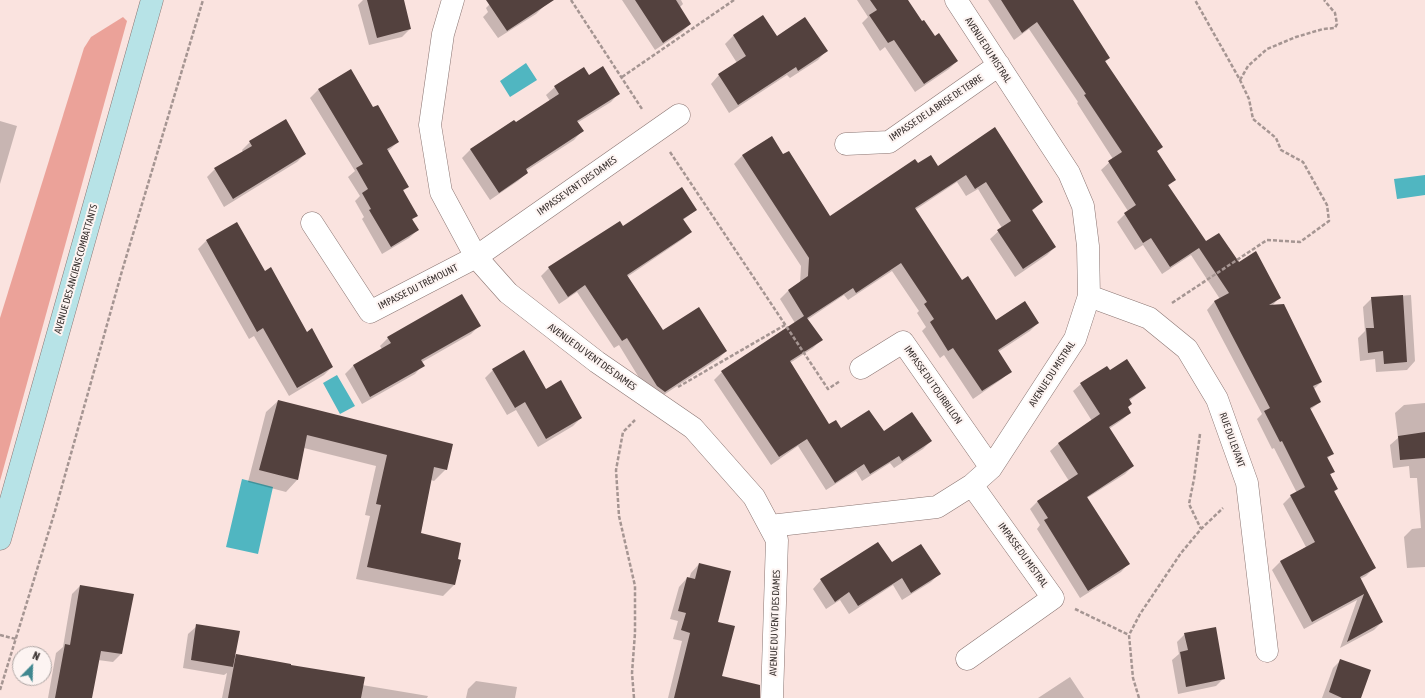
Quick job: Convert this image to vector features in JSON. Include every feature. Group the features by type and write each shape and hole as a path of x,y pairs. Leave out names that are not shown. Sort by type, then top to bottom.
{"main road":[{"name":"AVENUE DES ANCIENS COMBATTANTS","path":"0,539 152,0"}],"street":[{"name":"AVENUE DU VENT DES DAMES","path":"453,0 443,34 430,125 441,192 476,257 508,294 597,362 693,428 754,497 778,540 772,698"},
{"name":"AVENUE DU MISTRAL","path":"770,526 937,507 972,485 991,468 1075,339 1089,296 1088,246 1083,206 1069,173 956,0"},
{"name":"IMPASSE DE LA BRISE DE TERRE","path":"846,144 889,142 999,65"},
{"name":"IMPASSE VENT DES DAMES","path":"476,257 679,115"},
{"name":"IMPASSE DU TRÉMOUNT","path":"312,223 370,312 476,257"},
{"name":"RUE DU LEVANT","path":"1089,296 1149,318 1187,349 1217,398 1247,483 1267,651"},
{"name":"IMPASSE DU TOURBILLON","path":"861,368 903,342 991,468"},
{"name":"IMPASSE DU MISTRAL","path":"967,659 1053,598 972,485"}],"path":[{"path":"0,690 55,511 124,264 203,0"},
{"path":"571,0 656,131 828,389 861,368"},
{"path":"622,77 734,0"},
{"path":"1149,318 1267,240 1300,242 1329,221 1327,205 1303,162 1281,150 1276,138 1253,120 1249,99 1240,80 1195,0"},
{"path":"1240,80 1248,66 1267,49 1296,37 1323,29 1335,28 1337,24 1334,13 1324,0"},
{"path":"634,698 632,673 635,633 635,586 619,516 616,470 623,432 654,401 785,325"},
{"path":"1140,698 1134,678 1129,635 1140,614 1181,553 1201,529 1189,504 1201,426"},
{"path":"1053,598 1129,635"},
{"path":"0,635 16,639"}],"shaded area":[{"path":"123,17 127,21 0,481 0,318 84,48 91,37"}],"water":[{"path":"526,63 537,80 510,97 500,81"},
{"path":"1425,175 1425,195 1397,199 1394,179"},
{"path":"337,375 355,406 340,414 323,383"},
{"path":"242,479 273,487 258,554 226,547"}],"building":[{"path":"367,0 404,0 411,29 377,38"},
{"path":"486,0 554,0 507,31"},
{"path":"635,0 676,0 691,24 663,43"},
{"path":"870,0 908,0 922,21 924,20 935,36 939,33 958,61 924,84 894,40 888,43 869,15 877,10"},
{"path":"1001,0 1073,0 1110,58 1105,61 1163,147 1157,151 1176,180 1168,185 1206,241 1219,233 1239,262 1256,251 1281,298 1269,305 1284,304 1322,382 1313,386 1321,402 1310,408 1334,454 1327,457 1335,472 1330,474 1338,489 1334,491 1376,568 1360,577 1383,622 1347,642 1364,594 1312,622 1280,561 1315,542 1290,495 1305,487 1282,441 1280,442 1264,411 1270,408 1214,301 1229,293 1199,248 1170,267 1151,238 1143,243 1124,213 1136,205 1108,161 1122,152 1084,95 1086,94 1037,22 1022,33"},
{"path":"763,15 777,36 805,17 828,51 798,71 796,67 738,105 718,74 746,56 733,35"},
{"path":"603,66 620,94 577,121 584,131 526,169 528,173 499,193 470,149 514,120 516,122 559,94 554,86 584,67 589,75"},
{"path":"351,69 373,107 378,105 399,142 387,149 409,187 403,190 418,216 412,219 419,230 391,247 369,210 371,209 362,193 368,189 356,168 363,164 318,89"},
{"path":"286,119 306,154 233,199 214,168 252,146 249,141"},
{"path":"995,127 1043,202 1032,210 1056,247 1023,269 997,230 1011,221 986,182 975,189 966,175 915,208 962,280 968,276 996,320 1025,301 1039,323 998,350 1012,372 982,391 953,348 948,351 930,322 934,319 924,304 927,302 901,263 856,293 853,288 807,318 823,340 790,361 829,424 836,420 841,428 869,410 884,431 912,412 932,441 902,461 899,456 870,474 864,464 835,483 807,439 779,457 721,371 804,316 788,290 808,276 809,258 742,155 772,136 783,154 789,151 830,216 915,159 918,163 931,155 938,166"},
{"path":"682,187 697,210 683,219 692,232 627,275 663,330 699,307 727,351 665,392 657,386 627,338 622,341 585,285 568,297 548,267 620,221 623,226"},
{"path":"237,222 265,271 271,267 307,332 312,328 333,367 297,388 263,328 257,332 206,240"},
{"path":"462,294 481,326 421,360 425,366 370,397 353,365 391,343 387,337"},
{"path":"1403,295 1407,362 1384,364 1383,351 1368,353 1366,328 1374,328 1371,297"},
{"path":"524,350 546,389 561,380 582,418 546,439 525,402 515,408 492,369"},
{"path":"1127,359 1146,388 1129,399 1132,404 1128,407 1131,413 1109,427 1134,466 1087,497 1130,564 1088,591 1044,520 1048,518 1037,501 1078,474 1058,443 1100,414 1080,383 1107,366 1110,370"},
{"path":"278,400 453,444 447,470 434,467 421,533 461,543 458,559 461,560 455,585 367,567 381,505 376,504 387,455 307,435 298,480 259,470"},
{"path":"1425,432 1425,458 1400,460 1398,436"},
{"path":"878,542 892,562 921,544 941,574 911,593 902,578 858,606 849,592 835,602 820,579"},
{"path":"699,563 731,571 718,622 735,626 722,676 760,685 760,698 674,698 690,633 681,630 686,613 678,611 687,577 695,579"},
{"path":"80,585 134,594 122,654 101,651 92,698 55,698 65,644 70,645"},
{"path":"196,624 240,631 233,667 191,660"},
{"path":"1216,627 1225,679 1186,687 1180,652 1188,650 1184,633"},
{"path":"236,654 365,677 361,698 228,698"},
{"path":"1340,659 1371,670 1361,698 1342,698 1329,692"}]}
